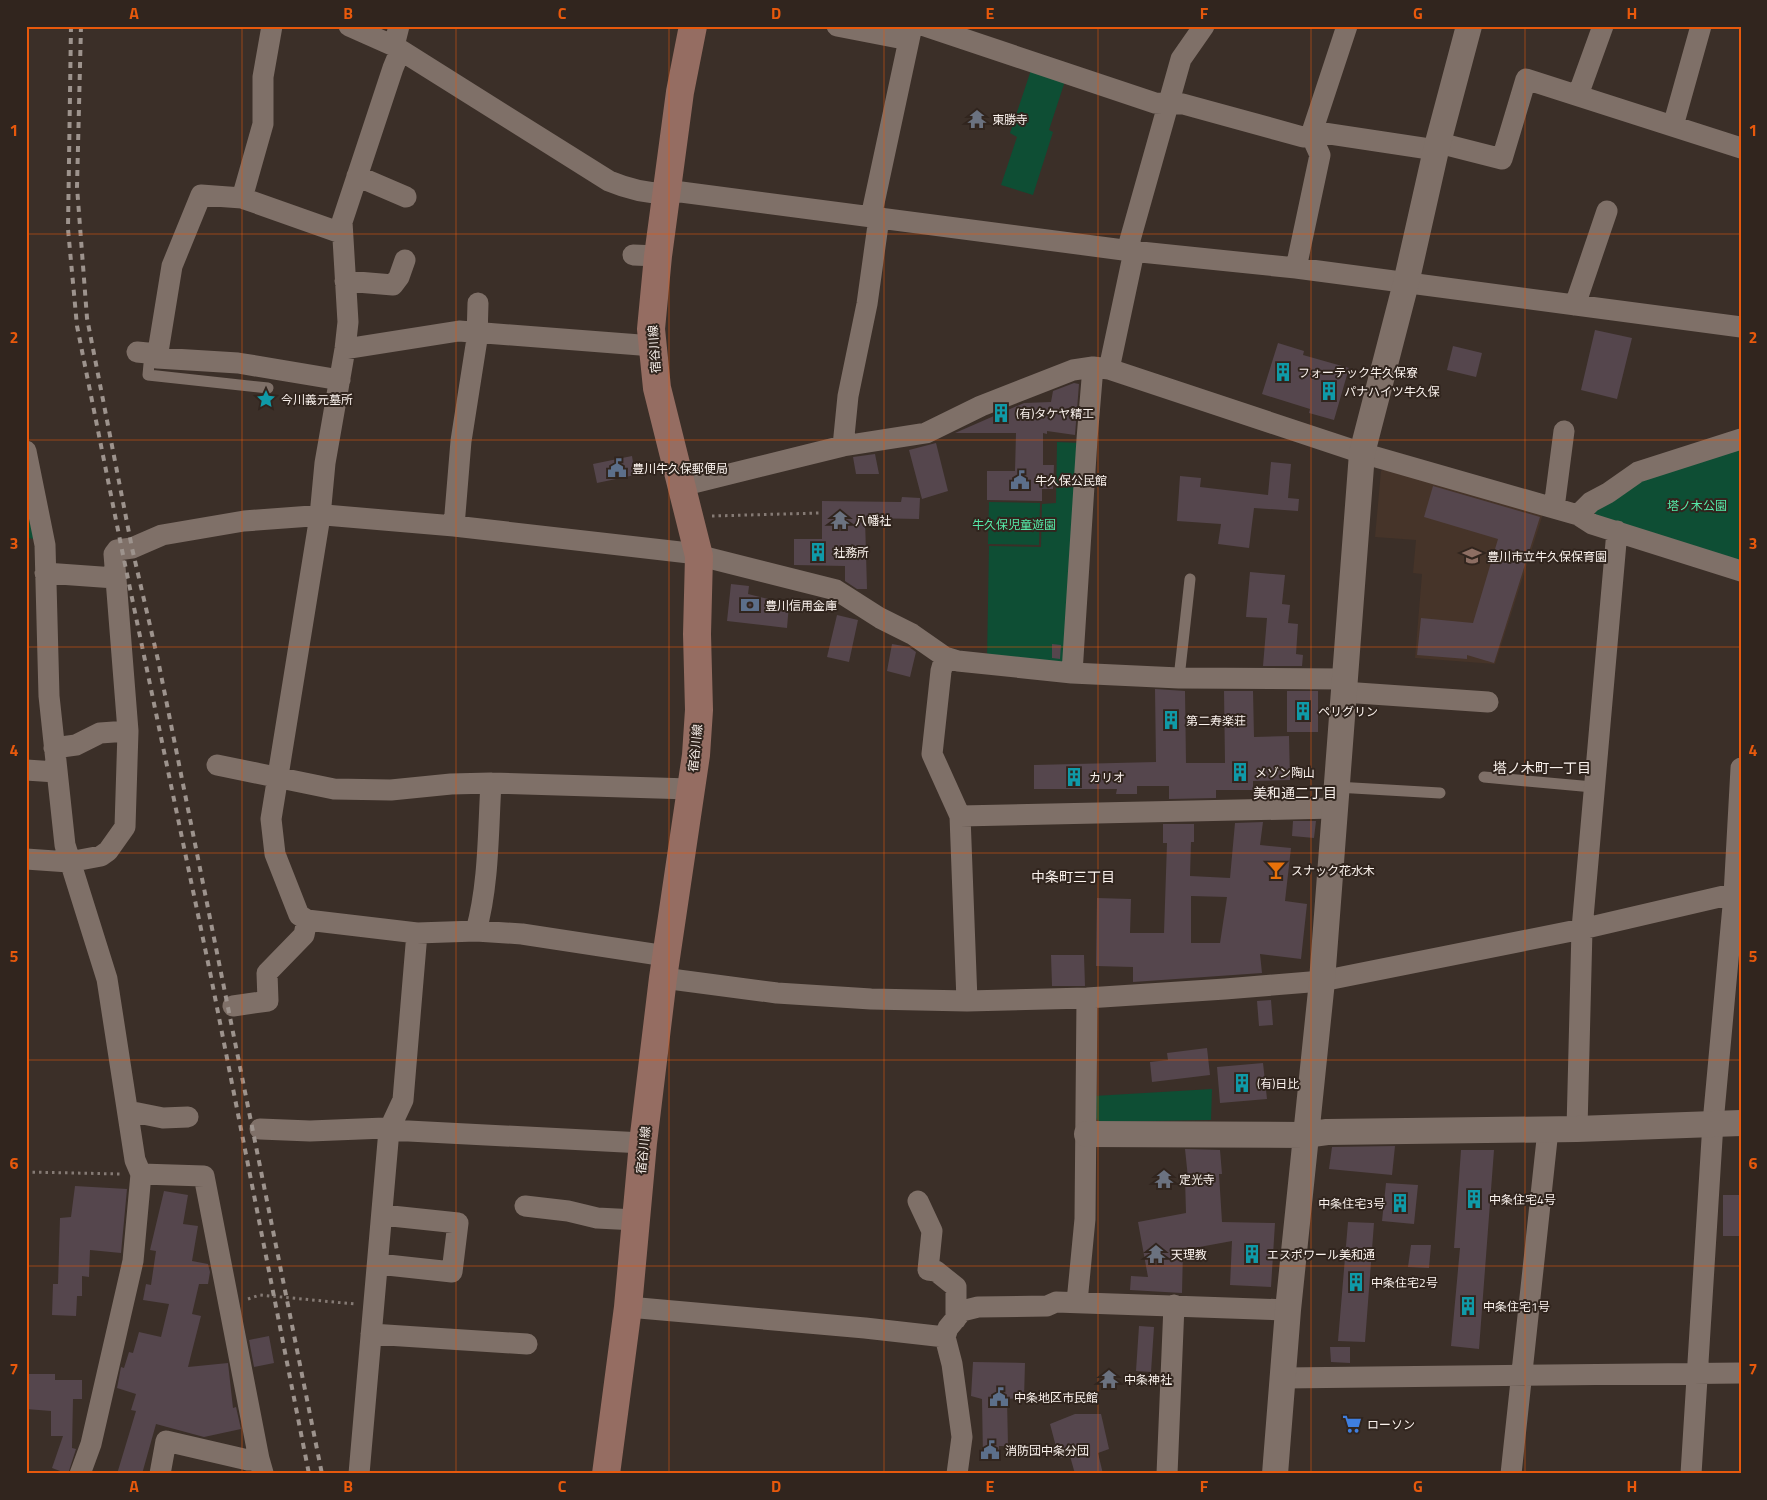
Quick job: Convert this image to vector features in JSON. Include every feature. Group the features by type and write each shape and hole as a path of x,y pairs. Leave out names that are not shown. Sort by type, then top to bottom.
{"main road":[{"name":"宿谷川線","path":"606,1474 628,1307 643,1144 664,967 690,789 699,710 697,634 699,556 657,388 645,256 666,194 680,92 693,26"}],"street":[{"path":"242,198 263,124 263,77 272,26"},
{"path":"349,26 398,41 609,181 623,187 657,195 681,192 1131,251 1296,268 1741,327"},
{"path":"837,26 911,33 875,217 867,304 848,396 843,446"},
{"path":"925,26 1155,102 1182,104 1303,137 1317,132 1437,146 1502,159 1526,79 1741,148"},
{"path":"1072,673 1086,440 1102,368 1132,261 1130,240 1181,59 1204,26"},
{"path":"1296,268 1320,155 1311,135 1347,26"},
{"path":"1275,1474 1288,1310 1322,981 1362,452 1406,283 1437,146 1469,26"},
{"path":"1578,95 1603,26"},
{"path":"1673,126 1701,26"},
{"path":"398,41 392,68 342,222 341,233 348,322 345,349 325,463 320,516 271,828 275,854 299,915 307,920 417,933 476,931 522,934 777,993 967,1001 1087,998 1322,981 1582,929 1738,893"},
{"path":"357,176 406,198"},
{"path":"340,380 238,364 157,358 148,353 172,266 201,195 242,198 341,233"},
{"path":"1575,305 1607,211"},
{"path":"344,281 393,285 399,277 405,260"},
{"path":"454,526 461,441 477,339 475,334 478,303"},
{"path":"345,349 458,331 475,334 653,346"},
{"path":"681,486 843,446 926,434 982,406 1043,381 1073,370 1102,368 1362,452 1578,515 1592,524 1741,571"},
{"path":"1554,508 1564,432"},
{"path":"1578,515 1591,502 1608,494 1638,472 1741,439"},
{"path":"26,451 36,544 46,573 49,696 56,772 69,862 98,946 107,979 135,1160 141,1174 132,1261 91,1444 80,1474"},
{"path":"26,859 69,862 101,856 108,851 125,827 128,731 115,578 116,551 132,548 162,536 244,521 320,516 454,526 689,553 836,590 880,618 912,634 945,657 958,661 1072,673 1343,686 1488,702"},
{"path":"1578,1129 1582,929 1593,787 1617,532"},
{"path":"46,573 115,578"},
{"path":"945,657 941,671 932,754 960,816 967,1001"},
{"path":"54,748 76,745 100,733 128,731"},
{"path":"217,765 334,788 353,789 391,790 451,784 491,783 690,789"},
{"path":"1691,1474 1714,1123 1738,893 1741,768"},
{"path":"26,770 56,772"},
{"path":"476,931 480,915 485,869 491,783"},
{"path":"960,816 1336,797"},
{"path":"233,1006 268,1002 267,973 304,935 307,920"},
{"path":"359,1474 389,1130 403,1100 417,933"},
{"path":"1077,1302 1085,1219 1087,998"},
{"path":"128,1111 163,1118 188,1117"},
{"path":"1087,1134 1305,1135 1327,1132 1548,1130 1741,1122"},
{"path":"260,1129 310,1131 385,1128 389,1130 643,1144"},
{"path":"1511,1474 1520,1376 1548,1130"},
{"path":"141,1174 204,1176 261,1467"},
{"path":"918,1201 932,1232 928,1270 936,1271 956,1287 956,1319"},
{"path":"525,1206 568,1211 597,1218 636,1220"},
{"path":"378,1264 452,1272 458,1223 382,1215"},
{"path":"957,1474 962,1437 952,1364 945,1337 948,1328 962,1311 978,1307 1047,1306 1056,1302 1288,1310"},
{"path":"1167,1474 1174,1306"},
{"path":"628,1307 945,1337"},
{"path":"371,1334 526,1344"},
{"path":"1283,1378 1741,1373"},
{"path":"160,1474 166,1441 248,1460 261,1467"}],"lane":[{"path":"148,353 148,375 268,388"},
{"path":"1179,678 1190,579"},
{"path":"1484,777 1593,787"},
{"path":"1336,797 1440,793"}],"path":[{"path":"689,518 740,514 819,514"},
{"path":"26,1172 141,1174"},
{"path":"230,1302 260,1295 374,1305"}],"shaded area":[{"name":"豊川市立牛久保保育園","path":"1386,467 1543,514 1495,664 1415,658 1422,574 1413,573 1416,540 1375,537 1381,471"}],"green space":[{"path":"1032,67 1066,78 1049,130 1053,132 1033,195 1001,185 1017,137 1010,133"},
{"path":"1057,442 1081,443 1069,657 1061,667 987,659 989,546 1041,547 1042,504 1056,503"},
{"name":"塔ノ木公園","path":"1741,444 1741,564 1595,518 1595,505 1636,478"},
{"path":"26,493 36,539 26,538"},
{"name":"牛久保児童遊園","path":"989,502 1040,503 1039,545 988,544"},
{"path":"1212,1089 1211,1120 1100,1122 1094,1117 1094,1096"}],"building":[{"path":"1595,330 1632,338 1617,399 1581,390"},
{"path":"1278,343 1304,351 1303,355 1349,368 1334,420 1309,413 1310,409 1262,394"},
{"path":"1453,346 1482,353 1476,377 1447,370"},
{"path":"1074,383 1079,384 1075,435 1047,431 1047,434 1043,433 1043,465 1054,465 1053,489 1042,489 1042,501 987,500 987,471 1015,471 1016,433 955,433 1024,403 1051,402 1053,391"},
{"path":"936,443 948,491 922,499 909,450"},
{"path":"875,454 879,474 856,474 853,457"},
{"path":"632,456 635,475 597,483 593,464"},
{"path":"1271,462 1291,464 1288,498 1299,499 1298,511 1254,508 1249,548 1218,544 1221,524 1177,521 1180,476 1201,478 1200,487 1268,495"},
{"path":"1433,486 1540,517 1494,663 1467,655 1467,659 1417,655 1421,618 1473,623 1498,539 1424,517"},
{"path":"902,497 920,498 919,519 865,518 867,589 857,589 845,581 845,566 794,565 794,539 822,539 822,501 901,502"},
{"path":"1250,572 1285,575 1282,604 1290,605 1288,623 1298,624 1296,654 1303,655 1302,666 1263,666 1267,618 1246,617"},
{"path":"731,584 749,586 748,594 789,604 787,628 727,621"},
{"path":"837,615 858,620 849,662 827,657"},
{"path":"892,644 909,647 916,652 910,677 887,671"},
{"path":"1052,644 1061,645 1060,659 1052,658"},
{"path":"1155,689 1185,691 1186,763 1225,763 1224,691 1253,691 1254,737 1289,736 1290,780 1253,781 1253,790 1216,790 1216,798 1169,799 1169,786 1137,786 1137,794 1116,794 1117,789 1034,789 1034,765 1156,762"},
{"name":"ペリグリン","path":"1287,691 1318,691 1318,732 1287,732"},
{"path":"1293,821 1316,821 1314,838 1292,836"},
{"path":"1263,822 1260,845 1291,848 1285,901 1307,904 1301,959 1260,954 1262,973 1133,982 1133,967 1096,966 1097,898 1131,899 1130,933 1164,933 1167,843 1163,843 1163,824 1194,824 1194,842 1191,842 1190,876 1230,878 1235,823","holes":["1191,896 1227,897 1220,943 1191,943"]},
{"path":"1051,955 1084,955 1085,986 1052,986"},
{"path":"1271,1000 1273,1025 1259,1026 1257,1001"},
{"path":"1207,1048 1210,1075 1152,1082 1150,1062 1168,1060 1167,1053"},
{"name":"(有)日比","path":"1263,1063 1267,1099 1220,1103 1217,1067"},
{"path":"1395,1146 1392,1175 1329,1169 1332,1147"},
{"path":"1185,1149 1220,1150 1222,1174 1219,1174 1222,1222 1275,1223 1271,1287 1230,1285 1232,1241 1183,1250 1182,1293 1130,1290 1131,1276 1148,1277 1138,1222 1186,1213 1185,1178 1188,1178"},
{"path":"1461,1150 1494,1150 1479,1349 1451,1346 1460,1248 1454,1248"},
{"name":"中条住宅3号","path":"1386,1183 1418,1185 1414,1224 1382,1221"},
{"path":"75,1186 127,1189 121,1253 90,1250 89,1277 82,1276 82,1296 77,1296 76,1316 52,1315 53,1284 58,1284 60,1218 71,1217"},
{"path":"164,1191 188,1195 183,1224 198,1226 192,1261 208,1264 210,1272 208,1284 199,1284 192,1314 201,1316 188,1367 228,1363 233,1408 236,1407 241,1429 204,1437 156,1424 142,1474 117,1474 136,1411 131,1410 136,1394 117,1388 121,1367 124,1368 129,1352 133,1353 139,1332 161,1337 169,1304 143,1300 146,1284 151,1285 156,1251 150,1250"},
{"path":"1723,1195 1741,1195 1741,1236 1723,1236"},
{"name":"中条住宅2号","path":"1348,1222 1374,1223 1365,1342 1338,1341"},
{"path":"1411,1245 1431,1245 1429,1268 1408,1267"},
{"path":"1139,1326 1154,1327 1151,1372 1136,1371"},
{"path":"269,1336 274,1363 254,1367 249,1340"},
{"path":"1330,1347 1350,1347 1350,1363 1331,1362"},
{"name":"中条地区市民館","path":"973,1362 1025,1363 1024,1398 1007,1399 1008,1446 999,1446 998,1458 983,1458 982,1399 971,1396"},
{"path":"26,1374 55,1374 55,1380 82,1380 82,1399 73,1399 72,1448 76,1449 68,1474 52,1468 63,1436 51,1436 51,1411 26,1409"},
{"path":"1075,1414 1101,1414 1109,1449 1098,1453 1103,1474 1075,1474 1070,1456 1059,1458 1050,1424"}],"railway":[{"path":"71,26 68,229 77,326 211,977 309,1474"},
{"path":"81,26 77,187 87,318 132,548 158,660 322,1474"}],"place":[{"name":"東勝寺","path":"977,119"},
{"name":"フォーテック牛久保寮","path":"1283,372"},
{"name":"パナハイツ牛久保","path":"1329,391"},
{"name":"今川義元墓所","path":"266,399"},
{"name":"(有)タケヤ精工","path":"1001,413"},
{"name":"豊川牛久保郵便局","path":"617,468"},
{"name":"牛久保公民館","path":"1020,480"},
{"name":"八幡社","path":"840,520"},
{"name":"社務所","path":"818,552"},
{"name":"豊川市立牛久保保育園","path":"1472,556"},
{"name":"豊川信用金庫","path":"750,605"},
{"name":"ペリグリン","path":"1303,711"},
{"name":"第二寿楽荘","path":"1171,720"},
{"name":"メゾン陶山","path":"1240,772"},
{"name":"カリオ","path":"1074,777"},
{"name":"スナック花水木","path":"1276,870"},
{"name":"(有)日比","path":"1242,1083"},
{"name":"定光寺","path":"1164,1179"},
{"name":"中条住宅4号","path":"1474,1199"},
{"name":"中条住宅3号","path":"1400,1203"},
{"name":"天理教","path":"1156,1254"},
{"name":"エスポワール美和通","path":"1252,1254"},
{"name":"中条住宅2号","path":"1356,1282"},
{"name":"中条住宅1号","path":"1468,1306"},
{"name":"中条神社","path":"1109,1379"},
{"name":"中条地区市民館","path":"999,1397"},
{"name":"ローソン","path":"1352,1424"},
{"name":"消防団中条分団","path":"990,1450"}],"district":[{"name":"塔ノ木町一丁目","path":"1542,767"},
{"name":"美和通二丁目","path":"1295,792"},
{"name":"中条町三丁目","path":"1073,876"}]}
